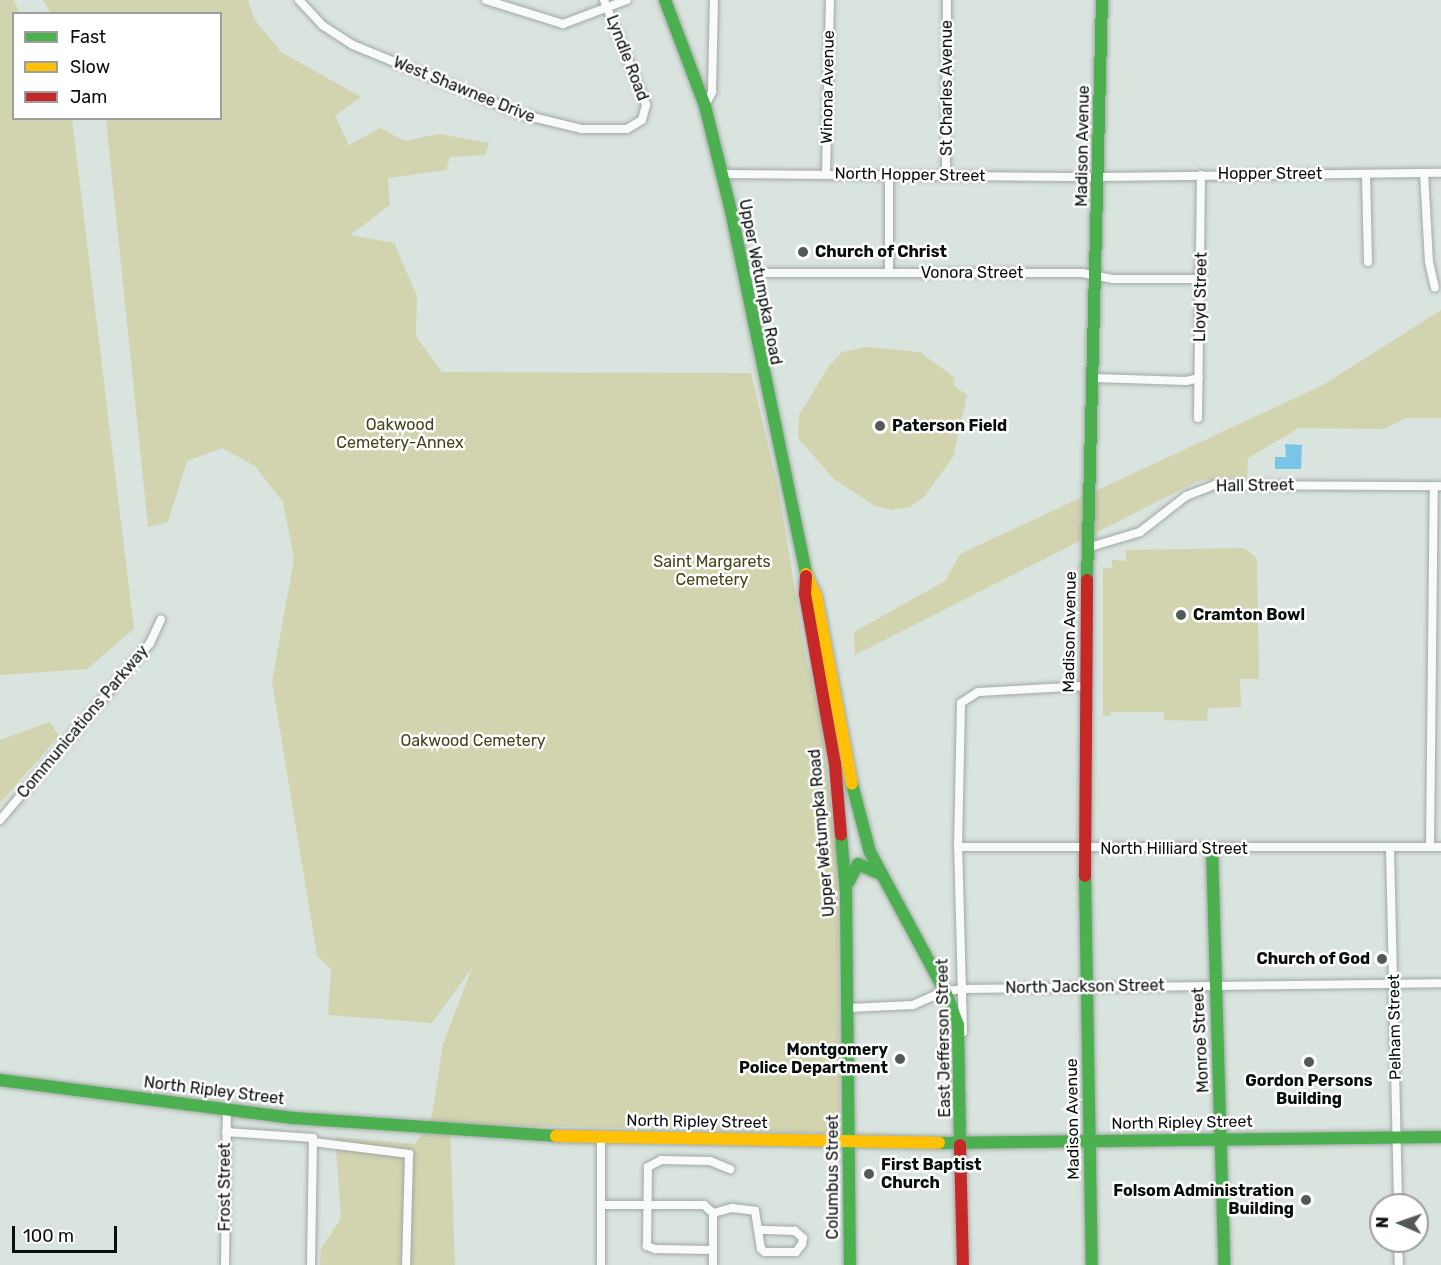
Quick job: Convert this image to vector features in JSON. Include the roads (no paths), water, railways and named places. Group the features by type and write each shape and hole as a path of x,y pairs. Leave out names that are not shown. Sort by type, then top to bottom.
{"main road":[{"name":"Upper Wetumpka Road","path":"665,0 705,106 722,174 806,576 805,594 833,677 846,893 850,1089"},
{"name":"Madison Avenue","path":"1092,1265 1085,848 1087,548 1097,276 1102,0"},
{"name":"Upper Wetumpka Road","path":"817,629 820,684 858,814 880,874 945,991 958,1025 961,1061"},
{"name":"Monroe Street","path":"1212,849 1224,1265"},
{"path":"846,893 854,866 864,865 880,874"},
{"name":"East Jefferson Street","path":"961,1061 963,1265"},
{"name":"North Ripley Street","path":"0,1080 403,1129 446,1132 961,1143 1441,1137"},
{"name":"Columbus Street","path":"850,1089 850,1265"}],"street":[{"name":"West Shawnee Drive","path":"299,0 322,25 352,45 544,122 582,129 621,130 634,127 644,117"},
{"path":"486,0 555,23 573,22 606,4 627,0"},
{"path":"705,106 712,92 714,0"},
{"name":"Winona Avenue","path":"826,174 830,0"},
{"name":"St Charles Avenue","path":"946,175 947,0"},
{"name":"Lyndle Road","path":"606,4 643,94 644,117"},
{"name":"Hopper Street","path":"1098,177 1441,173"},
{"name":"North Hopper Street","path":"722,174 1098,177"},
{"path":"1366,174 1368,262"},
{"path":"1424,174 1429,262 1435,287"},
{"path":"889,273 890,175"},
{"name":"Lloyd Street","path":"1198,418 1201,175"},
{"name":"Vonora Street","path":"742,273 889,273 1201,279"},
{"path":"1094,378 1186,381 1199,378"},
{"name":"Hall Street","path":"1087,548 1140,532 1186,496 1215,485 1437,486"},
{"path":"1430,847 1437,486"},
{"name":"Communications Parkway","path":"0,820 144,651 161,619"},
{"name":"East Jefferson Street","path":"961,1061 963,989 959,976 958,847 963,699 978,692 1086,687"},
{"name":"North Hilliard Street","path":"958,847 1212,849 1441,847"},
{"name":"Pelham Street","path":"1390,848 1395,983 1398,1193"},
{"name":"North Jackson Street","path":"849,1008 913,1005 945,991 963,989 1441,983"},
{"name":"Frost Street","path":"225,1265 227,1108"},
{"path":"226,1132 404,1151 411,1157 406,1265"},
{"path":"601,1136 601,1265"},
{"path":"311,1265 313,1140"},
{"path":"713,1250 651,1249 647,1246 648,1167 656,1160 710,1161 729,1169"},
{"path":"601,1205 698,1204 713,1213 751,1209 758,1215 761,1249 765,1252 800,1249 803,1238 795,1231 760,1230"},
{"path":"713,1213 713,1265"}],"water":[{"path":"1285,444 1302,445 1301,469 1275,469 1275,457 1286,457"}],"place":[{"name":"Church of Christ","path":"803,252"},
{"name":"Paterson Field","path":"880,426"},
{"name":"Cramton Bowl","path":"1181,615"},
{"name":"Church of God","path":"1382,959"},
{"name":"Montgomery Police Department","path":"900,1059"},
{"name":"Gordon Persons Building","path":"1309,1062"},
{"name":"First Baptist Church","path":"869,1174"},
{"name":"Folsom Administration Building","path":"1306,1200"}],"park label":[{"name":"Oakwood Cemetery-Annex","path":"400,434"},
{"name":"Saint Margarets Cemetery","path":"712,571"},
{"name":"Oakwood Cemetery","path":"473,741"}]}
